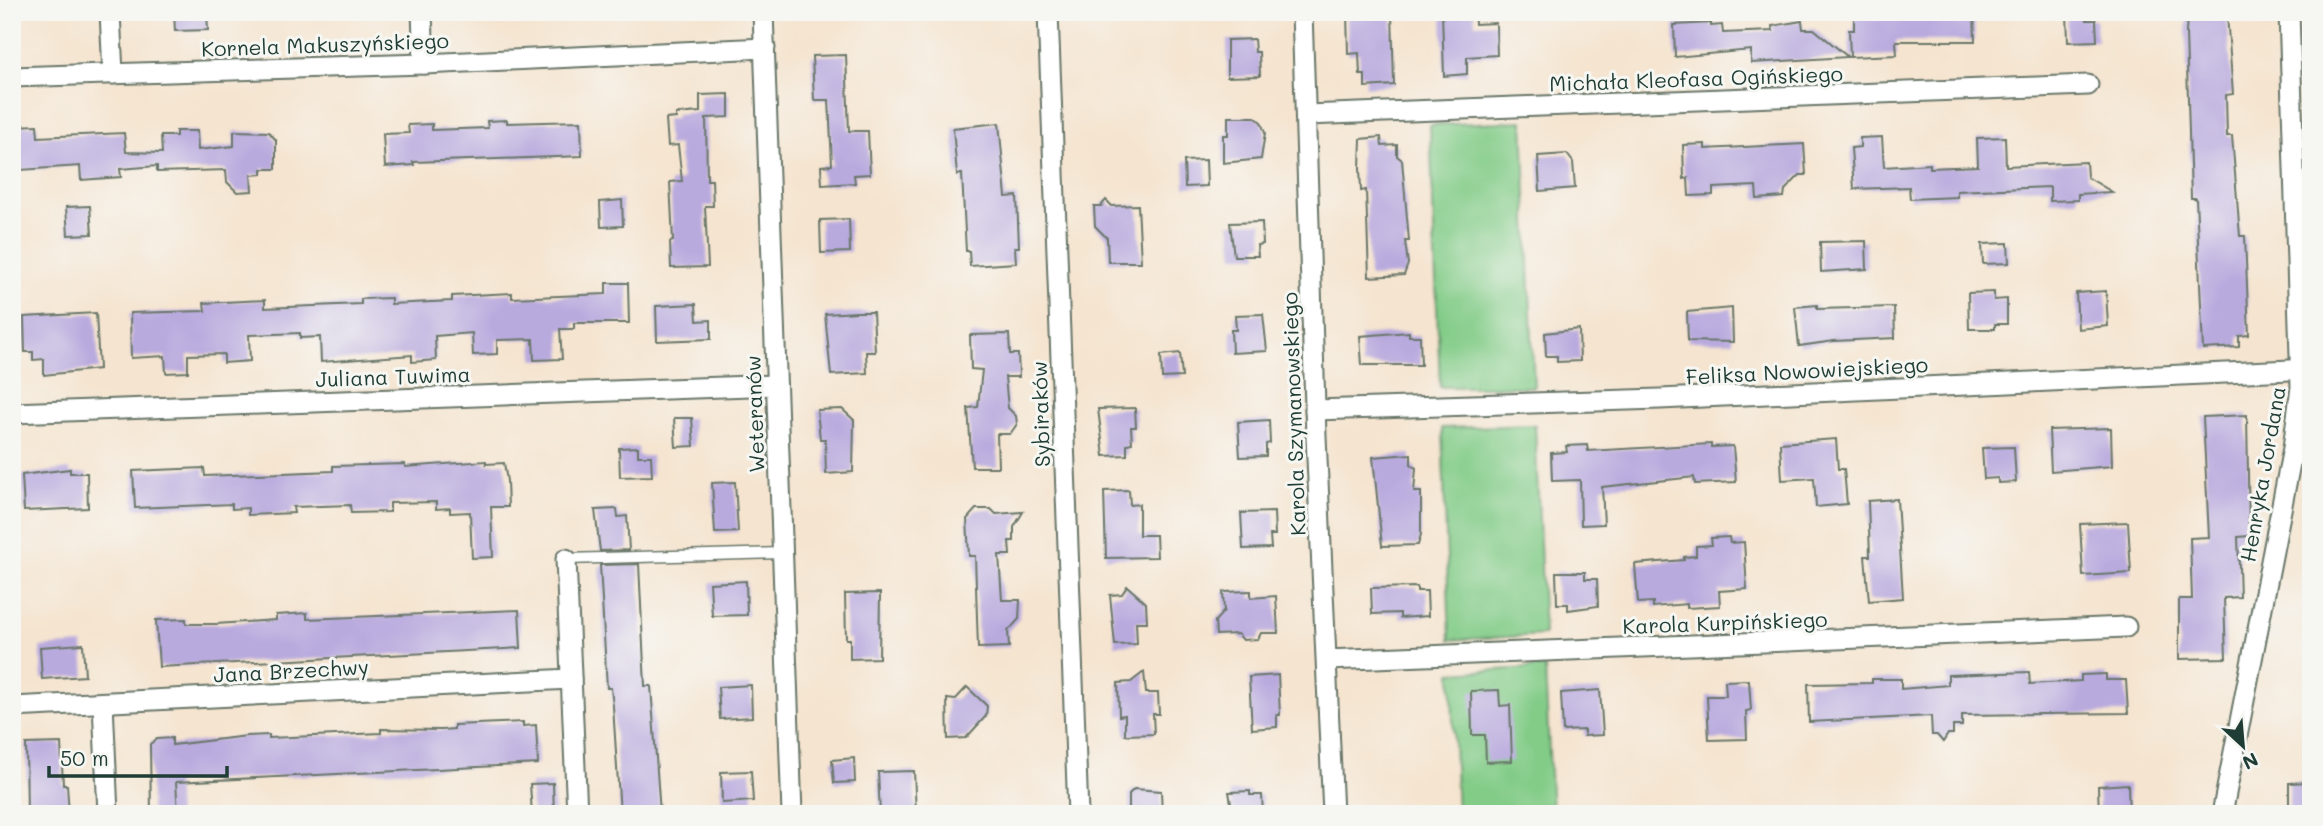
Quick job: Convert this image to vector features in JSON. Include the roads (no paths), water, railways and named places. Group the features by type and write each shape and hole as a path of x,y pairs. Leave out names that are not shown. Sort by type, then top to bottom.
{"street":[{"path":"110,12 113,74"},
{"path":"422,12 424,64"},
{"name":"Weteranów","path":"763,12 792,814"},
{"name":"Sybiraków","path":"1048,12 1078,814"},
{"name":"Karola Szymanowskiego","path":"1302,12 1315,410 1333,814"},
{"name":"Henryka Jordana","path":"2221,814 2306,369 2289,12"},
{"name":"Kornela Makuszyńskiego","path":"12,77 424,64 765,48"},
{"name":"Michała Kleofasa Ogińskiego","path":"1306,115 2088,85"},
{"name":"Feliksa Nowowiejskiego","path":"1315,410 1660,399 2306,369"},
{"name":"Juliana Tuwima","path":"12,413 776,385"},
{"path":"566,559 578,814"},
{"name":"Karola Kurpińskiego","path":"1327,660 2126,627"},
{"name":"Jana Brzechwy","path":"12,706 571,679"},
{"path":"103,703 108,814"}],"lane":[{"path":"566,559 783,553"}]}
